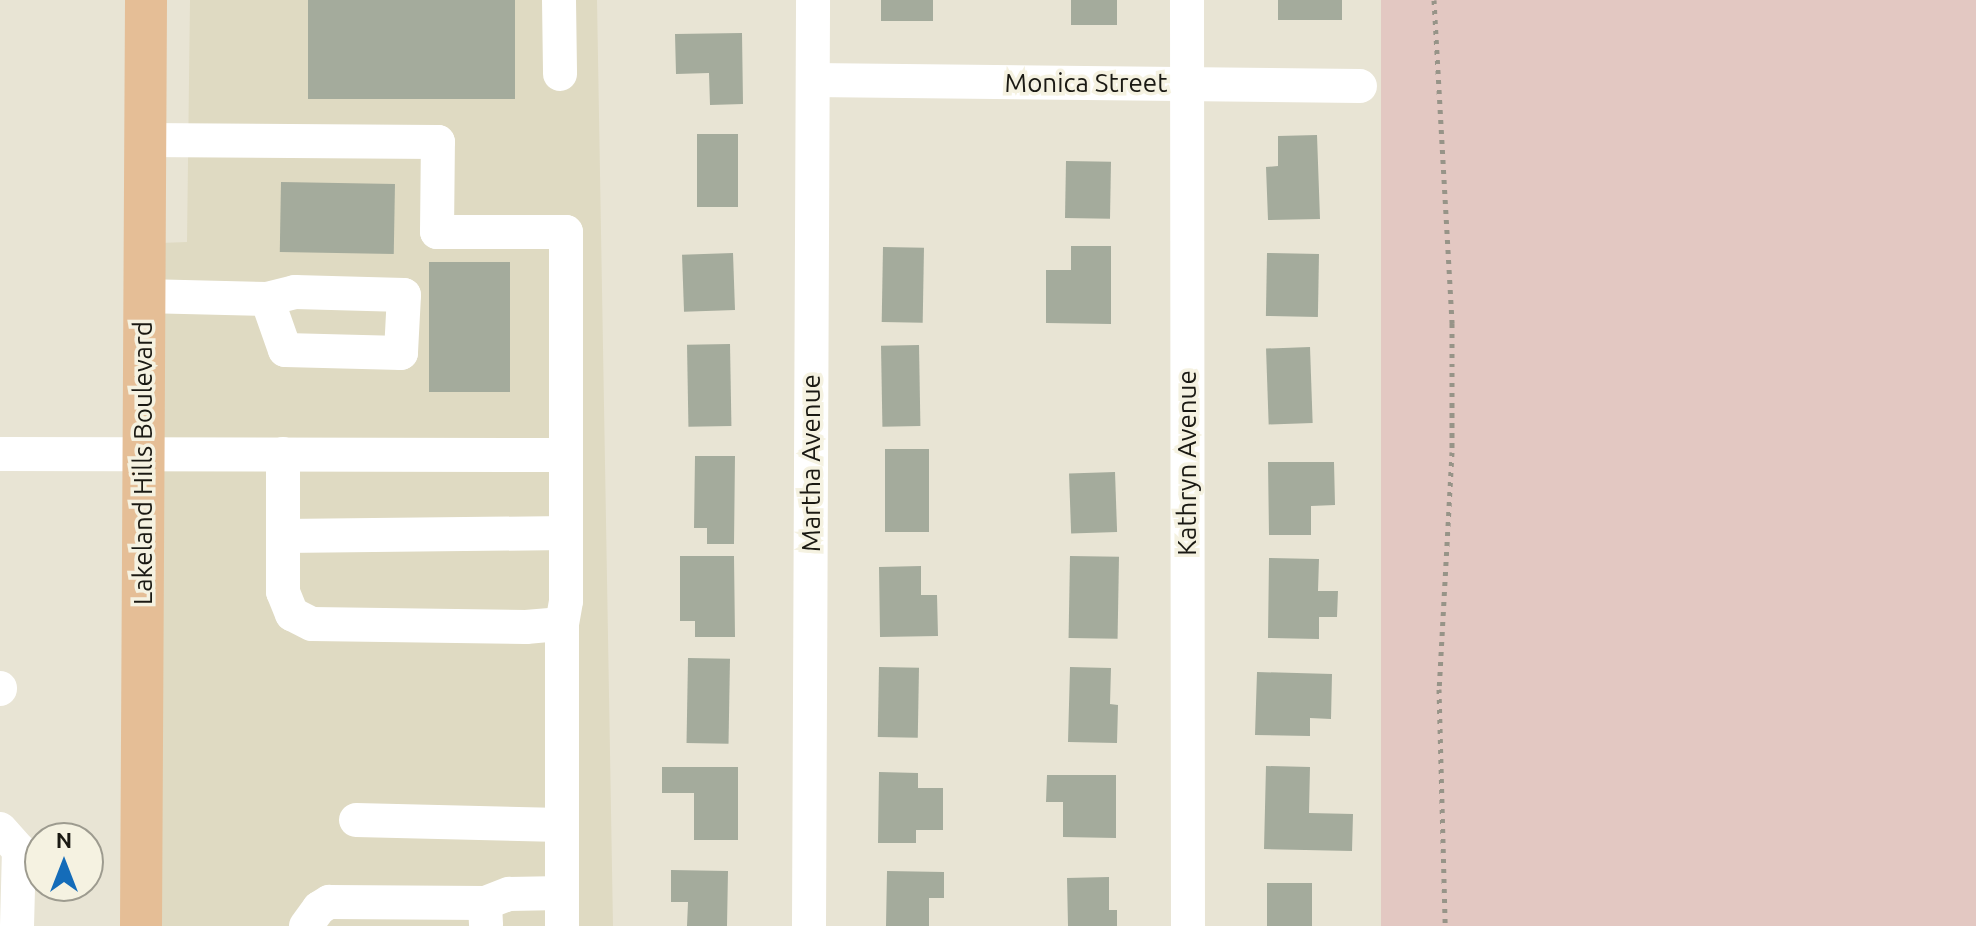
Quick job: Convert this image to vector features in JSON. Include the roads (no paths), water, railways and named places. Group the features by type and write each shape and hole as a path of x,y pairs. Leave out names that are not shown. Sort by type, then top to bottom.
{"main road":[{"name":"Lakeland Hills Boulevard","path":"141,926 146,0"}],"street":[{"path":"559,0 560,74"},
{"name":"Martha Avenue","path":"809,926 813,0"},
{"name":"Kathryn Avenue","path":"1187,0 1188,926"},
{"name":"Monica Street","path":"813,80 1360,86"},
{"path":"145,140 438,142 437,232 566,232 562,909 509,894 486,914 329,902 319,908 306,926"},
{"path":"143,296 267,299"},
{"path":"0,454 566,455"},
{"path":"283,454 283,592 292,614 312,624 526,627 562,624"},
{"path":"283,536 566,533"},
{"path":"356,820 561,825"},
{"path":"0,829 19,850 17,926"}]}
